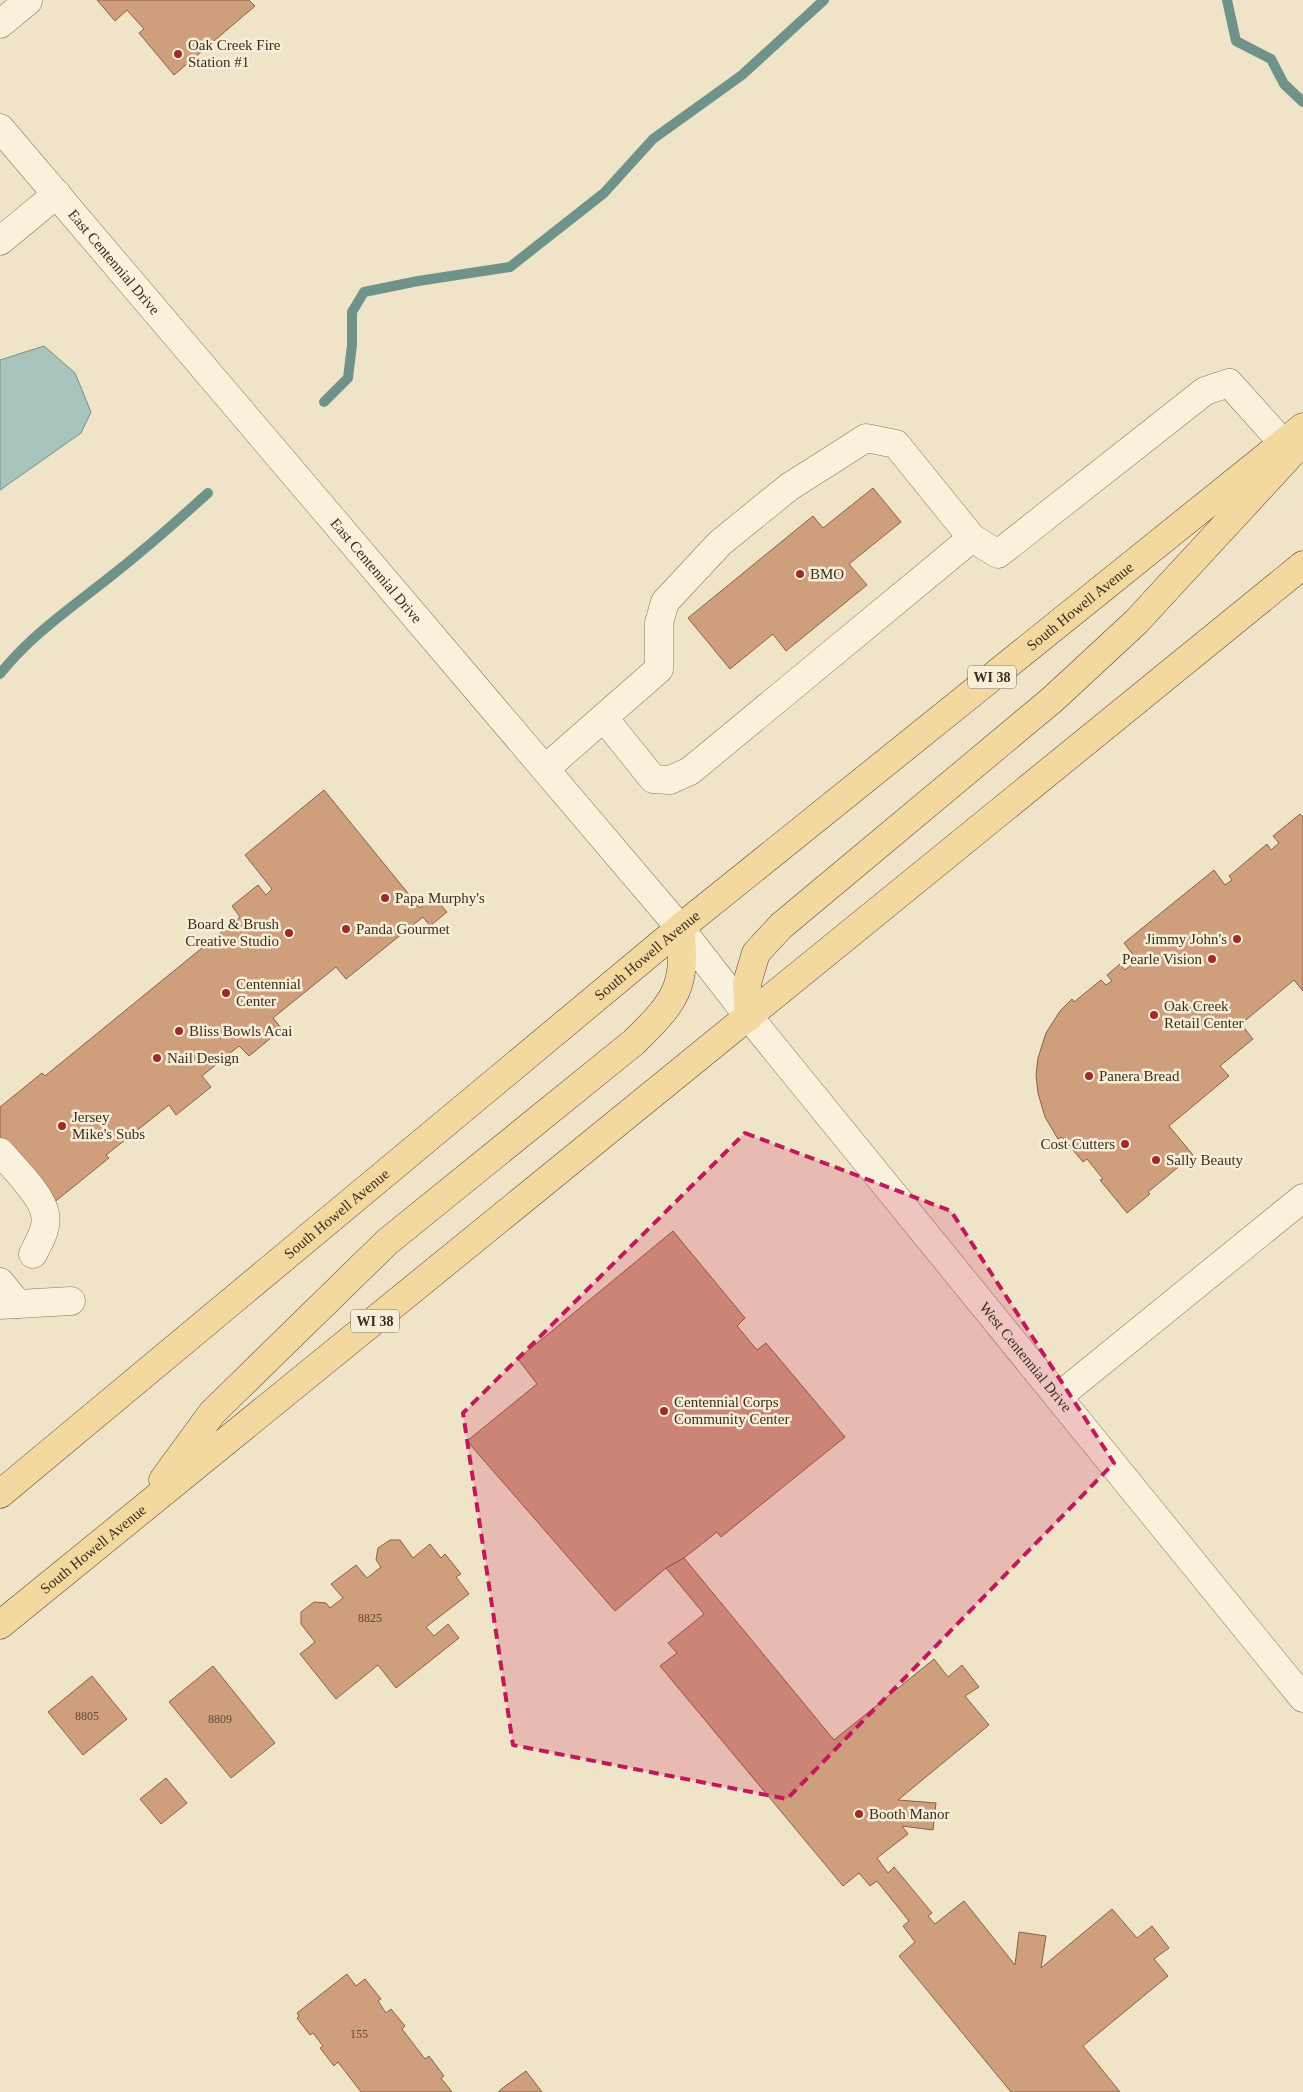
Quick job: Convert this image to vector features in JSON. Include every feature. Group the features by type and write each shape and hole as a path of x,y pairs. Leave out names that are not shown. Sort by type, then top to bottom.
{"main road":[{"name":"South Howell Avenue","path":"0,1494 680,928 1295,441"},
{"path":"749,1017 747,982 756,953 781,926 1053,700 1136,622 1295,441"},
{"name":"South Howell Avenue","path":"0,1625 1303,565"},
{"path":"140,1511 212,1413 387,1242 634,1042 662,1015 678,988 684,958 680,928"}],"street":[{"path":"0,24 28,1"},
{"name":"East Centennial Drive","path":"0,128 680,928 749,1017"},
{"path":"0,241 57,194"},
{"path":"545,769 659,668 659,623 665,602 720,543 789,486 866,438 896,444 972,538 998,554 1205,391 1229,382 1295,441"},
{"path":"604,718 653,779 670,780 690,771 972,538"},
{"name":"West Centennial Drive","path":"749,1017 1303,1698"},
{"path":"0,1152 41,1202 46,1215 44,1230 33,1254"},
{"path":"1058,1397 1303,1198"},
{"path":"0,1282 9,1304 71,1301"}],"highlighted area":[{"path":"745,1133 951,1211 1114,1463 787,1799 513,1745 463,1413"}],"water":[{"path":"44,346 75,373 91,412 81,433 0,490 0,360"}],"building":[{"name":"Oak Creek Fire Station #1","path":"97,0 249,0 255,6 174,75 139,33 144,29 127,10 115,21"},
{"name":"BMO","path":"873,488 901,522 849,564 867,585 786,651 773,634 730,669 688,618 813,516 823,528"},
{"name":"Centennial Center","path":"324,790 420,908 434,897 447,912 430,926 423,917 346,979 336,967 273,1018 282,1029 249,1056 239,1046 202,1076 211,1087 176,1115 169,1105 106,1155 109,1158 52,1204 0,1139 0,1107 42,1073 45,1076 240,917 232,906 258,885 266,895 272,889 245,855"},
{"name":"Oak Creek Retail Center","path":"1300,814 1303,817 1303,991 1294,980 1241,1024 1253,1039 1220,1066 1229,1076 1169,1126 1193,1155 1148,1192 1150,1194 1127,1213 1100,1180 1103,1179 1087,1159 1083,1162 1062,1137 1058,1139 1045,1117 1038,1093 1036,1075 1038,1058 1046,1033 1060,1011 1072,999 1074,1002 1101,980 1106,985 1112,981 1107,975 1120,964 1125,970 1137,960 1124,943 1214,870 1225,885 1232,880 1229,876 1267,844 1271,850 1279,843 1273,836"},
{"name":"Centennial Corps Community Center","path":"673,1231 745,1318 737,1326 757,1350 766,1343 845,1437 721,1537 717,1532 684,1558 666,1568 615,1611 467,1441 537,1384 518,1359"},
{"path":"390,1540 400,1540 413,1558 430,1544 441,1558 445,1554 461,1574 456,1577 469,1594 426,1627 434,1636 448,1624 459,1638 396,1688 378,1665 336,1699 300,1654 315,1642 301,1624 301,1612 314,1602 326,1603 330,1608 343,1598 331,1584 356,1565 367,1578 381,1567 376,1560 378,1548"},
{"name":"Booth Manor","path":"684,1558 834,1740 934,1659 948,1677 962,1665 979,1687 965,1696 989,1725 898,1800 936,1803 933,1830 902,1826 908,1834 877,1858 888,1873 894,1867 932,1913 928,1916 935,1924 964,1901 1015,1965 1019,1932 1046,1936 1041,1968 1112,1909 1137,1938 1152,1926 1169,1948 1154,1959 1168,1976 1083,2046 1120,2092 1011,2092 899,1956 915,1942 903,1926 909,1921 877,1881 870,1886 859,1873 843,1886 660,1666 677,1653 668,1643 704,1614 666,1568"},
{"path":"213,1666 275,1743 231,1778 169,1702"},
{"path":"92,1676 127,1719 83,1755 48,1712"},
{"path":"166,1778 187,1803 161,1824 140,1799"},
{"path":"347,1974 356,1986 365,1979 381,1999 378,2001 386,2013 391,2009 405,2026 402,2029 425,2059 429,2056 444,2076 441,2078 452,2092 361,2092 338,2062 334,2066 320,2048 323,2046 313,2033 310,2035 297,2018 299,2016 297,2013"},
{"path":"526,2071 542,2092 498,2092 504,2087"}],"waterway":[{"path":"324,402 348,378 352,345 352,312 364,292 418,281 510,267 604,193 653,139 742,75 824,0"},
{"path":"1227,0 1236,41 1271,59 1284,84 1303,102"},
{"path":"0,674 37,635 145,548 208,493"}],"place":[{"name":"Oak Creek Fire Station #1","path":"178,54"},
{"name":"BMO","path":"800,574"},
{"name":"Papa Murphy's","path":"385,898"},
{"name":"Panda Gourmet","path":"346,929"},
{"name":"Board & Brush Creative Studio","path":"289,933"},
{"name":"Jimmy John's","path":"1237,939"},
{"name":"Pearle Vision","path":"1212,959"},
{"name":"Centennial Center","path":"226,993"},
{"name":"Oak Creek Retail Center","path":"1154,1015"},
{"name":"Bliss Bowls Acai","path":"179,1031"},
{"name":"Nail Design","path":"157,1058"},
{"name":"Panera Bread","path":"1089,1076"},
{"name":"Jersey Mike's Subs","path":"62,1126"},
{"name":"Cost Cutters","path":"1125,1144"},
{"name":"Sally Beauty","path":"1156,1160"},
{"name":"Centennial Corps Community Center","path":"664,1411"},
{"name":"Booth Manor","path":"859,1814"}]}
